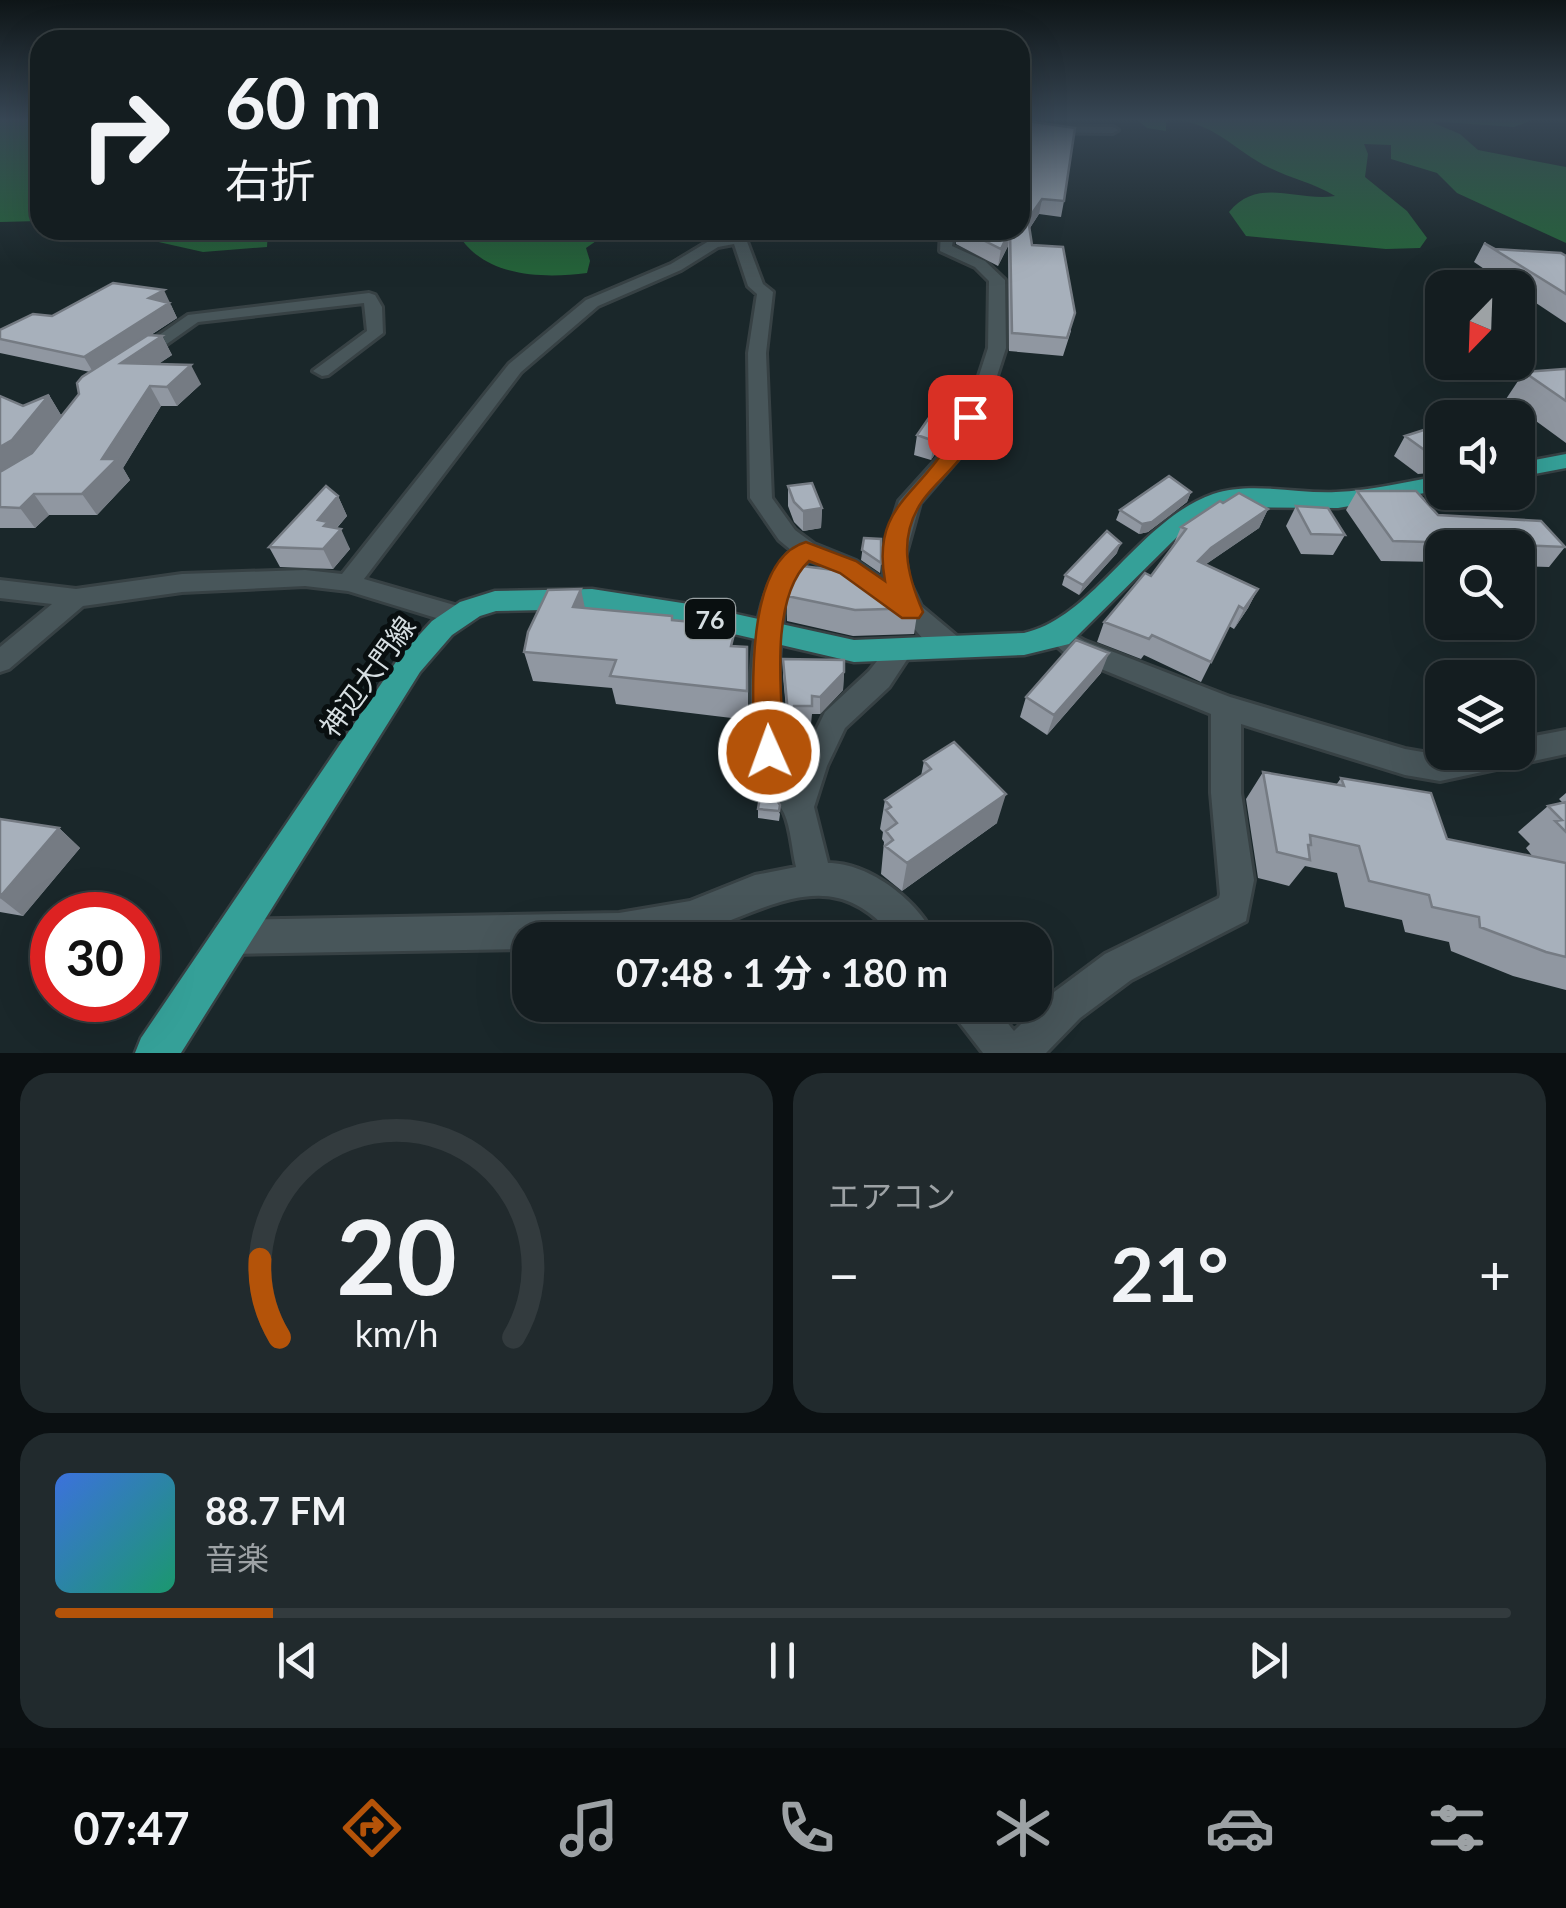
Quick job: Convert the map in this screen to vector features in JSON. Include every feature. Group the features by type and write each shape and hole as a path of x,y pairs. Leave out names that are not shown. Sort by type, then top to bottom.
{"main road":[{"path":"1535,467 1566,461"},
{"path":"1059,636 1169,530 1220,500 1338,500 1425,486"},
{"name":"神辺大門線","path":"156,1053 410,664 442,628 459,616 495,601 592,599 695,616 854,651 1024,644 1059,636"}],"street":[{"path":"348,582 515,368 592,303 676,267 725,240"},
{"path":"744,240 756,286 766,292 758,353 762,498 787,534 806,550 848,567 955,648"},
{"path":"910,612 897,581 893,557 897,536 910,501 954,452 986,382 996,348 998,280 980,264 945,248 946,240"},
{"path":"125,366 194,318 369,298 374,307 375,333 322,371"},
{"path":"806,550 786,569 776,592 766,668 769,752 779,784 798,807 815,879"},
{"path":"0,589 76,598 250,578 348,582 459,616"},
{"path":"0,662 76,598"},
{"path":"1059,636 1076,648 1224,707 1405,762 1440,768 1566,742"},
{"path":"798,807 812,765 834,720 879,679 901,649"},
{"path":"1019,1053 1067,1006 1118,967 1234,909 1240,885 1226,796 1229,728 1224,707"},
{"path":"230,937 620,930 690,918 754,891 815,879 838,879 866,891 904,922"},
{"path":"982,1022 1007,1053"}],"green space":[{"path":"0,168 30,168 30,221 0,222"},
{"path":"1270,168 1366,168 1365,177 1407,211 1427,238 1420,248 1386,249 1246,236 1229,212 1240,201 1265,193 1335,196"},
{"path":"1421,168 1566,168 1566,243 1457,193 1437,173"},
{"path":"150,240 267,240 267,247 203,252"},
{"path":"463,240 598,240 586,248 590,261 587,273 550,275 496,266"}],"building":[{"path":"1030,168 1069,168 1064,201 1042,199 1030,216"},
{"path":"1030,232 1032,245 1063,247 1075,313 1067,338 1012,333 1010,240 1030,240"},
{"path":"983,240 1005,240 1001,249"},
{"path":"1484,243 1495,249 1566,256 1566,294 1535,275 1535,270 1527,270"},
{"path":"113,283 164,290 149,298 169,303 84,357 0,339 0,330 33,314 52,316"},
{"path":"148,335 162,336 121,363 191,365 167,387 150,386 102,459 117,459 82,494 34,494 20,508 0,507 0,472 32,453 79,394 77,383 82,377"},
{"path":"1566,369 1566,401 1535,380 1535,371"},
{"path":"49,395 12,440 0,447 0,396 23,406"},
{"path":"933,412 950,417 934,441 917,435"},
{"path":"1425,430 1425,450 1405,436"},
{"path":"1169,476 1191,492 1152,522 1142,524 1120,510"},
{"path":"812,483 822,508 803,511 794,502 788,486"},
{"path":"326,486 338,496 318,520 328,522 324,526 341,529 323,549 269,547"},
{"path":"1357,491 1416,491 1425,501 1425,510 1433,510 1438,515 1541,521 1565,547 1535,546 1535,530 1425,530 1425,542 1393,541"},
{"path":"1239,493 1268,509 1198,561 1258,589 1244,609 1239,606 1211,662 1152,635 1149,639 1104,622 1145,573 1151,576 1186,529 1181,527"},
{"path":"1296,506 1328,508 1345,535 1311,534"},
{"path":"1107,531 1121,543 1083,585 1065,575"},
{"path":"864,538 881,539 881,563 862,550"},
{"path":"794,565 858,573 859,565 918,608 855,610 787,596"},
{"path":"581,589 573,607 672,616 672,620 703,623 701,627 735,630 731,646 747,647 747,691 610,676 616,660 524,652 528,632 548,590"},
{"path":"1076,640 1109,653 1054,715 1026,697"},
{"path":"783,659 844,660 844,672 820,697 812,696 812,706 794,706 791,746"},
{"path":"954,742 1006,794 907,863 885,846 893,840 886,831 897,823 886,810 891,807 885,800 931,769 924,761"},
{"path":"1263,772 1344,786 1341,778 1431,793 1447,839 1566,863 1566,957 1480,927 1479,917 1432,907 1429,895 1369,881 1359,846 1310,835 1310,860 1277,852"},
{"path":"763,779 780,805 779,811 758,809"},
{"path":"1566,802 1566,832 1555,821 1562,820 1548,806"},
{"path":"0,819 59,828 0,897"}],"route":[{"path":"769,752 766,668 776,592 786,569 806,550 848,567 910,612 897,581 893,557 897,536 910,501 954,452 970,417"}]}
